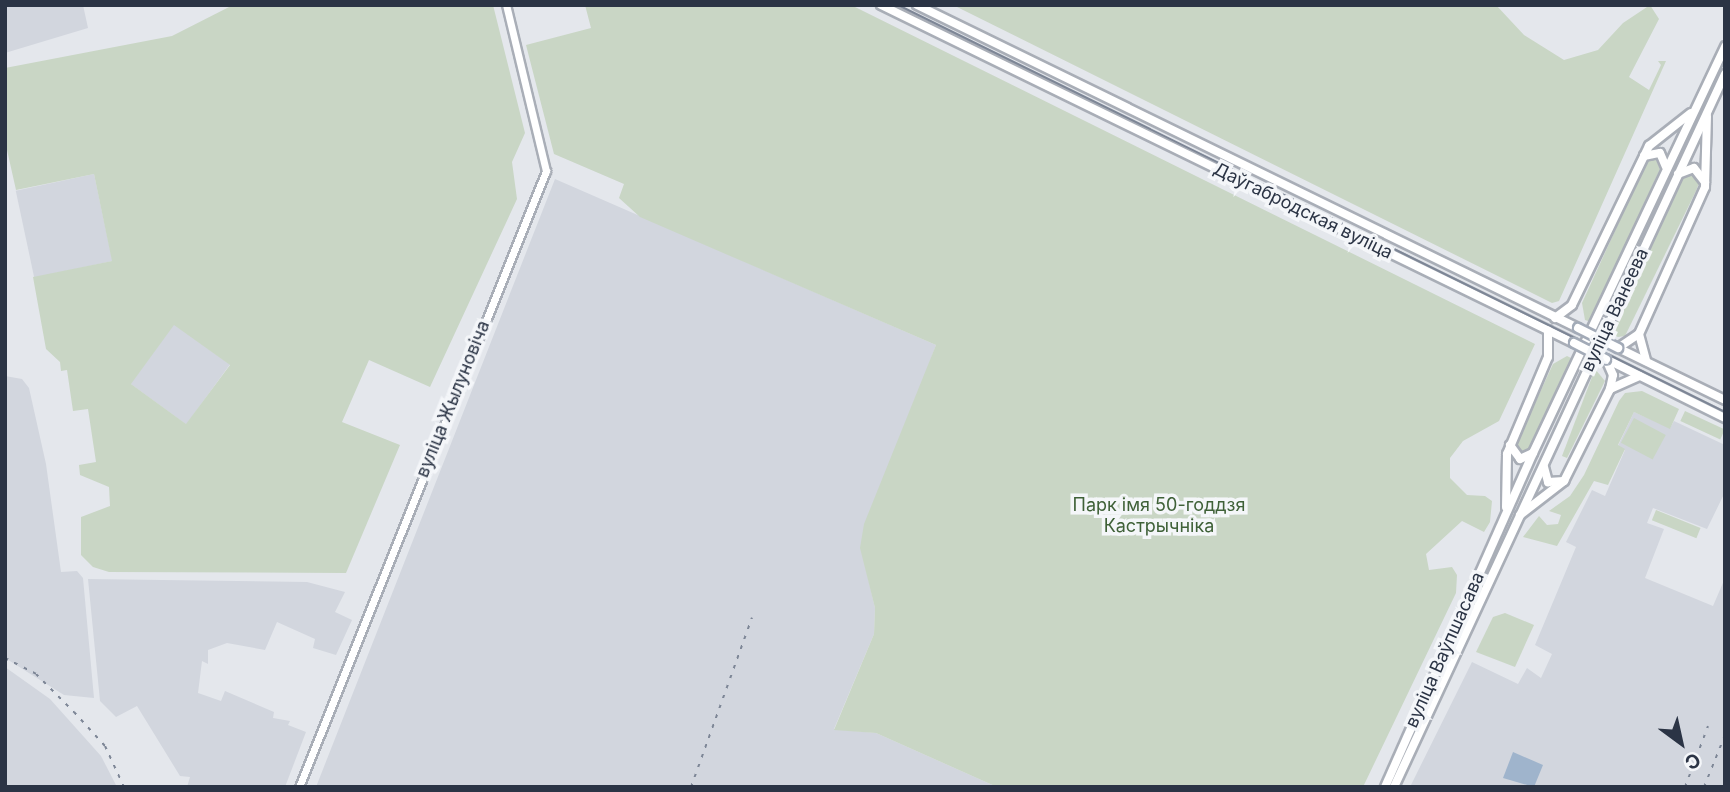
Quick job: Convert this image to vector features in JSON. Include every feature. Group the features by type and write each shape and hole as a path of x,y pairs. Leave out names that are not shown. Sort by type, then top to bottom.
{"main road":[{"name":"Даўгабродская вуліца","path":"881,5 1725,418"},
{"name":"Даўгабродская вуліца","path":"917,5 1725,400"},
{"name":"вуліца Ванеева","path":"1506,514 1725,46"},
{"name":"вуліца Ванеева","path":"1504,545 1544,466 1725,74"},
{"path":"1618,348 1639,334 1705,182 1710,107"},
{"path":"1555,318 1572,304 1649,146 1695,108"},
{"path":"1642,158 1660,153 1666,170"},
{"path":"1678,174 1694,168 1705,182"},
{"path":"1572,304 1578,328"},
{"path":"1506,514 1510,444 1548,357 1548,331"},
{"path":"1639,334 1646,362"},
{"path":"1548,357 1572,342"},
{"path":"1518,517 1564,481 1611,389 1613,375 1605,359"},
{"path":"1611,389 1639,376"},
{"path":"1510,444 1520,459 1533,453"},
{"path":"1544,466 1548,482 1564,481"},
{"name":"вуліца Ваўпшасава","path":"1385,787 1506,514"},
{"name":"вуліца Ваўпшасава","path":"1394,787 1504,545"}],"street":[{"name":"вуліца Жылуновіча","path":"299,787 546,171 506,5"}],"shaded area":[{"path":"5,5 83,5 88,28 5,53"},
{"path":"94,174 113,261 34,278 16,191"},
{"path":"555,179 936,345 861,548 875,608 874,634 834,729 876,733 997,787 316,787"},
{"path":"174,324 230,365 186,424 131,384"},
{"path":"5,376 22,379 29,388 46,464 61,572 77,571 83,578 94,698 64,695 5,658"},
{"path":"1634,412 1670,428 1674,421 1725,445 1725,492 1707,529 1653,508 1647,523 1664,529 1645,578 1713,606 1725,578 1725,787 1410,787 1472,662 1518,684 1527,668 1541,678 1552,654 1535,645 1576,547 1566,542 1592,490 1605,496 1625,450 1618,446"},
{"path":"88,579 307,582 345,592 335,612 352,620 336,655 313,648 315,639 277,622 265,650 227,643 208,650 208,664 202,661 198,693 221,701 225,691 274,712 273,718 290,721 288,725 306,732 285,787 187,787 190,777 180,776 137,706 116,717 100,701"},
{"path":"5,667 50,699 101,756 117,787 5,787"}],"green space":[{"path":"233,5 493,5 525,133 512,162 517,199 430,387 369,360 342,422 400,445 346,573 109,572 93,567 81,555 81,517 110,506 109,487 80,475 79,465 96,462 88,409 73,411 67,370 61,371 60,362 46,349 33,277 112,261 94,174 16,190 5,141 5,68 172,36","holes":["174,325 230,365 186,424 131,384"]},
{"name":"Парк імя 50-годдзя Кастрычніка","path":"585,5 851,5 1535,344 1499,421 1463,441 1450,458 1450,478 1467,495 1485,496 1492,501 1490,522 1484,532 1462,521 1426,554 1429,570 1452,567 1457,575 1456,593 1363,787 997,787 876,733 834,730 874,634 875,608 860,548 864,524 936,345 640,217 619,198 624,184 554,154 526,45 591,28"},
{"path":"953,5 1496,5 1524,35 1564,60 1598,50 1623,23 1650,5 1659,19 1629,77 1649,90 1661,65 1658,61 1666,61 1559,301 1552,303"},
{"path":"1655,157 1660,169 1591,322 1585,320 1582,303 1646,163"},
{"path":"1692,172 1699,183 1696,191 1625,336 1618,337 1610,333 1683,177"},
{"path":"1567,356 1573,359 1529,453 1517,453 1515,447 1553,364"},
{"path":"1595,369 1605,381 1567,458 1562,456"},
{"path":"1642,391 1679,409 1670,429 1634,412 1618,445 1625,449 1608,485 1594,481 1557,546 1523,537 1539,516 1547,525 1558,524 1561,515 1549,511 1570,496 1584,475 1625,393"},
{"path":"1685,411 1725,430 1720,440 1680,421"},
{"path":"1634,418 1666,435 1653,460 1621,443"},
{"path":"1656,510 1701,528 1696,538 1652,520"},
{"path":"1505,613 1534,625 1515,667 1476,652 1493,617"}],"water":[{"path":"1513,752 1543,765 1534,787 1503,778"}],"tram line":[{"path":"898,5 1725,412"}],"railway":[{"path":"691,787 752,618"},
{"path":"5,658 36,674 74,712 105,746 124,787"},
{"path":"1685,787 1708,726"},
{"path":"1704,787 1725,735"}]}
